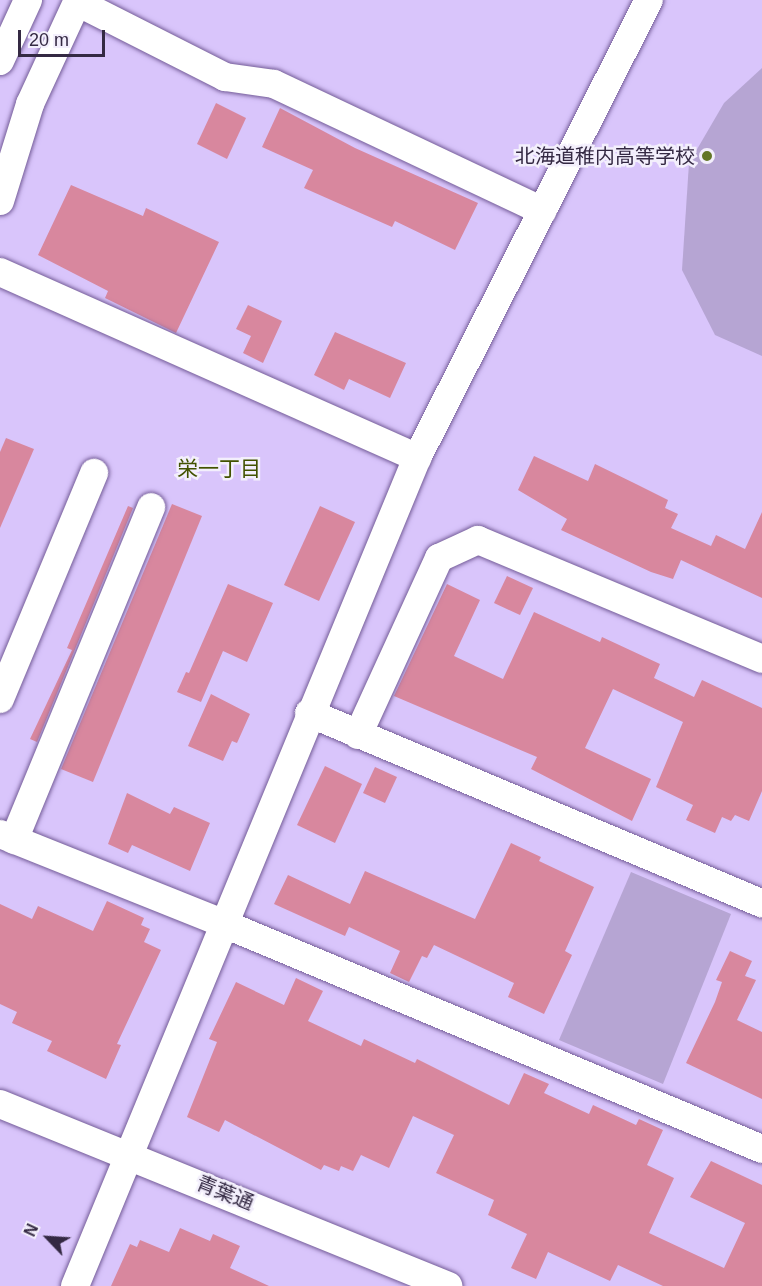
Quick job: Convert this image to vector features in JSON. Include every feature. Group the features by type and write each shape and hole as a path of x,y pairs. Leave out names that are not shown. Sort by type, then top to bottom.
{"street":[{"path":"0,61 28,0"},
{"path":"75,1286 222,923 417,458 649,0"},
{"path":"0,201 30,104 78,1 225,77 274,84 543,211"},
{"path":"0,272 417,458"},
{"path":"0,699 94,473"},
{"path":"151,507 7,837 222,923 762,1149"},
{"path":"358,735 439,558 478,540 762,658"},
{"path":"309,713 762,903"},
{"name":"青葉通","path":"0,1104 129,1154 448,1286"}],"shaded area":[{"path":"762,68 762,356 715,335 682,270 689,163 724,103"},
{"path":"631,872 731,914 663,1084 559,1040"}],"building":[{"path":"216,103 246,118 227,159 197,144"},
{"path":"280,108 355,148 478,203 455,250 395,221 392,227 304,188 313,170 262,147"},
{"path":"71,185 143,216 146,208 219,242 176,333 105,298 108,291 38,255"},
{"path":"248,305 282,321 263,363 243,353 251,336 236,329"},
{"path":"335,332 406,363 390,398 349,379 344,390 314,375"},
{"path":"6,438 34,449 0,528 0,452"},
{"path":"534,456 588,481 595,464 668,500 665,508 678,514 671,528 711,546 716,535 745,549 762,512 762,598 681,560 673,579 651,572 561,530 567,519 518,490"},
{"path":"172,504 202,516 93,782 61,769"},
{"path":"128,506 133,508 37,742 30,739 72,650 67,648"},
{"path":"320,506 355,522 319,601 284,585"},
{"path":"507,576 533,588 520,615 494,603"},
{"path":"228,584 273,603 247,662 223,651 201,702 177,692 186,672 189,673"},
{"path":"447,584 480,600 454,656 503,679 534,612 600,642 602,637 660,664 654,678 694,697 702,680 762,708 762,791 749,821 735,815 731,821 722,817 715,833 686,820 693,805 656,787 683,722 613,689 585,748 651,779 632,821 531,769 537,757 394,696"},
{"path":"211,694 250,714 237,743 232,741 223,761 188,746"},
{"path":"325,766 362,784 335,843 297,825"},
{"path":"375,767 397,777 385,803 363,793"},
{"path":"127,793 170,814 174,807 210,823 190,871 132,845 128,853 108,844"},
{"path":"511,843 541,857 539,861 594,887 565,951 572,955 544,1014 508,997 514,983 434,945 427,958 422,956 409,982 390,973 400,951 349,927 345,936 274,904 288,875 350,904 365,871 475,919"},
{"path":"107,901 144,918 141,925 150,929 144,942 161,950 117,1044 121,1045 106,1079 47,1051 52,1041 12,1023 17,1012 0,1004 0,904 32,919 38,906 93,931"},
{"path":"730,951 752,961 745,976 756,980 737,1020 762,1032 762,1099 686,1063 715,1002 722,982 716,980"},
{"path":"296,978 323,991 308,1021 361,1046 364,1039 415,1063 417,1059 509,1105 524,1073 549,1084 544,1093 589,1114 593,1105 636,1125 639,1119 663,1130 647,1165 674,1178 649,1233 724,1268 745,1223 690,1197 711,1161 762,1185 762,1286 663,1286 618,1265 610,1281 548,1252 536,1279 511,1268 527,1234 488,1215 494,1200 436,1173 454,1135 413,1116 389,1168 361,1155 353,1171 341,1166 339,1171 324,1165 321,1170 225,1120 219,1132 187,1117 217,1042 209,1039 236,982 284,1005"},
{"path":"180,1228 210,1241 213,1234 240,1246 230,1268 269,1286 111,1286 130,1244 137,1247 140,1240 169,1252"}],"place":[{"name":"北海道稚内高等学校","path":"707,156"}],"district":[{"name":"栄一丁目","path":"219,469"}]}
